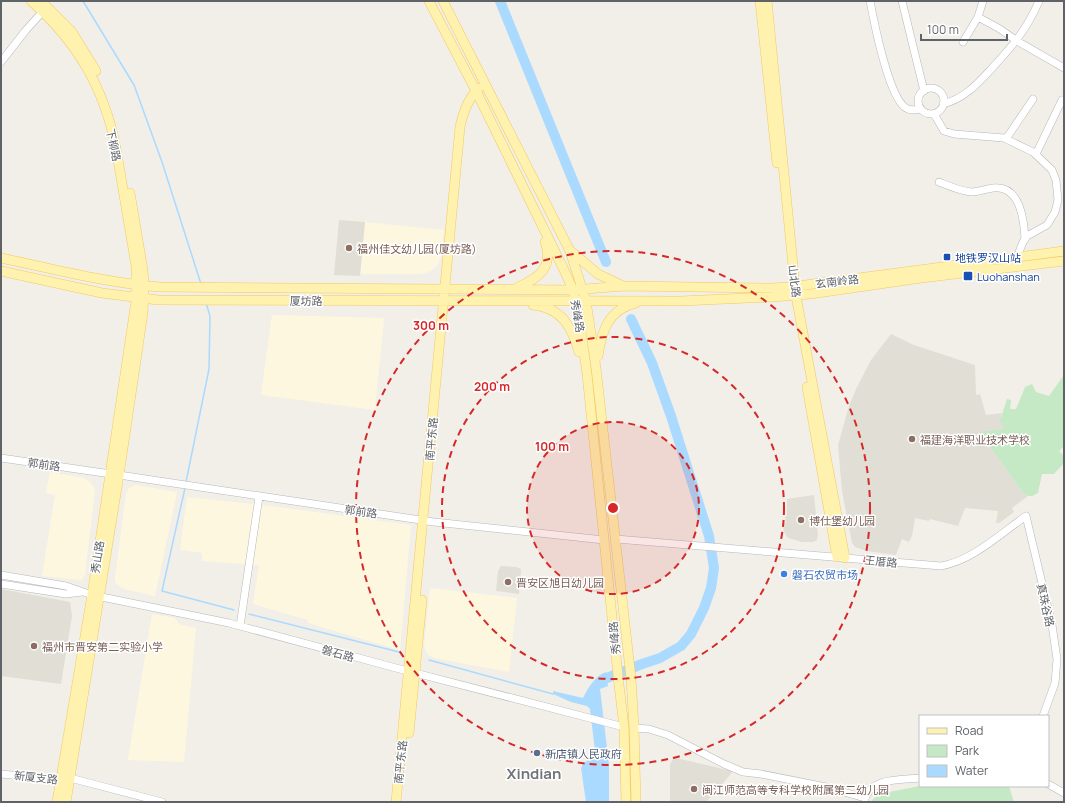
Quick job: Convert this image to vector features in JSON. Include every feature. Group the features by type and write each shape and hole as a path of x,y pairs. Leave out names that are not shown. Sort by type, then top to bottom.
{"main road":[{"name":"下柳路","path":"32,1 44,6 66,24 77,39 96,72 111,107 121,141 140,252 141,286 139,313"},
{"name":"秀峰路","path":"429,1 477,93 576,301 587,374 624,727 626,802"},
{"name":"秀峰路","path":"443,1 570,251 586,301 596,368 629,656 634,728 636,802"},
{"name":"山北路","path":"760,1 793,291 841,557"},
{"name":"山北路","path":"767,1 793,291"},
{"name":"南平东路","path":"402,802 412,673 448,289 460,128 465,109 477,93 486,86"},
{"path":"515,288 535,279 539,276 546,265 548,249 540,223"},
{"path":"570,251 608,283"},
{"name":"玄南岭路","path":"608,283 624,286 771,288 793,291 1064,252"},
{"name":"厦坊路","path":"1,258 94,278 141,286 448,289 515,288 572,290 608,283"},
{"name":"玄南岭路","path":"613,300 681,301 921,278 1064,261"},
{"name":"厦坊路","path":"1,271 75,288 158,300 613,300"},
{"path":"596,368 602,334 610,320 617,312 627,306 645,300"},
{"path":"517,301 546,308 562,317 574,334 587,374"},
{"name":"秀山路","path":"57,802 95,595 139,313"},
{"name":"秀山路","path":"66,802 95,595"},
{"name":"南平东路","path":"396,802 412,673"}],"street":[{"path":"870,1 892,87 902,105 911,110 920,109"},
{"path":"902,1 924,91"},
{"path":"963,42 978,17 984,1"},
{"path":"943,104 953,101 973,89 1017,41 1027,26 1039,1"},
{"path":"1,62 44,6"},
{"path":"978,17 1064,68"},
{"path":"934,89 942,95 943,104 941,110 934,114 925,113 920,109 918,101 919,96 924,91 934,89"},
{"path":"1006,139 1033,99"},
{"path":"1036,154 1062,100"},
{"path":"934,114 944,131 954,134 1006,139 1036,154 1052,170 1056,180 1058,200 1055,212 1047,225 1027,236 1019,252"},
{"path":"939,182 964,191 973,192 993,188 1003,188 1013,195 1020,204 1024,220 1026,239"},
{"name":"郭前路","path":"1,458 426,521 604,540"},
{"path":"240,626 259,497"},
{"name":"王厝路","path":"616,539 841,557 931,566 950,565 970,556 1026,516"},
{"name":"真珠谷路","path":"1026,516 1052,625 1057,659 1055,683 1043,715"},
{"name":"磐石路","path":"1,575 66,586 95,595 240,626 412,673 624,727"},
{"name":"磐石路","path":"1,584 66,594 82,592"},
{"path":"634,728 649,729 668,735 724,764 743,772 761,774 826,787 864,800 869,791 878,784 919,778"},
{"name":"新厦支路","path":"1,774 61,780 70,778"},
{"path":"70,778 162,802"},
{"path":"1049,785 1064,794"}],"shaded area":[{"name":"福州佳文幼儿园(厦坊路)","path":"339,220 365,222 360,276 334,275"},
{"path":"365,222 444,230 442,254 438,264 431,271 422,274 360,274"},
{"path":"272,315 384,318 375,410 261,395"},
{"name":"福建海洋职业技术学校","path":"891,334 914,345 975,365 976,395 980,394 986,415 1002,413 1001,416 1005,429 985,431 981,434 1023,493 1028,496 1012,508 1014,512 999,523 996,523 998,511 965,508 958,526 930,519 929,521 915,518 912,536 909,542 902,539 896,555 867,551 855,547 852,543 842,491 838,445 849,406 856,389 871,360"},
{"path":"50,472 84,478 91,483 95,490 85,575 81,580 42,576 55,495 46,493"},
{"path":"135,485 177,492 155,596 124,589 116,584 115,578 126,494 129,488"},
{"name":"博仕堡幼儿园","path":"814,495 818,535 817,540 813,542 802,542 788,538 784,532 783,524 786,522 785,517 787,516 787,499"},
{"path":"187,497 270,506 411,525 400,650 308,623 308,620 253,604 259,565 202,561 202,553 180,550"},
{"name":"晋安区旭日幼儿园","path":"501,566 516,567 521,569 519,594 496,591 498,571"},
{"path":"430,588 517,598 509,672 434,658 427,654 424,646"},
{"name":"福州市晋安第二实验小学","path":"1,589 70,602 72,616 61,684 1,676"},
{"path":"152,614 175,618 179,624 196,628 184,762 128,760"},
{"name":"闽江师范高等专科学校附属第二幼儿园","path":"676,758 732,771 706,802 670,802 670,764 673,759"}],"green space":[{"path":"1064,375 1064,446 1059,451 1064,456 1064,463 1054,474 1042,474 1038,493 1028,496 1023,493 981,434 985,431 1004,429 1000,421 1007,399 1011,400 1010,409 1016,409 1025,387 1032,384 1036,392 1049,396"},
{"path":"919,786 1009,787 1014,802 870,802 879,794"}],"water":[{"path":"606,672 608,686 600,689 609,765 609,802 586,802 581,768 583,764 594,755 595,751 590,709 587,706 571,702 553,694 553,691 583,698 595,679"}],"waterway":[{"path":"83,1 134,85 162,162 201,284"},
{"path":"500,1 606,262"},
{"path":"186,482 209,369 210,316 206,303"},
{"path":"607,678 660,658 681,646 691,634 704,608 711,588 714,568 709,536 671,416 652,363 631,319"},
{"path":"185,488 162,591 234,610"},
{"path":"249,614 399,652"},
{"path":"429,660 553,694"}],"place":[{"name":"福州佳文幼儿园(厦坊路)","path":"349,248"},
{"name":"地铁罗汉山站","path":"947,257"},
{"name":"Luohanshan","path":"968,276"},
{"name":"福建海洋职业技术学校","path":"912,439"},
{"name":"博仕堡幼儿园","path":"801,520"},
{"name":"磐石农贸市场","path":"784,574"},
{"name":"晋安区旭日幼儿园","path":"508,582"},
{"name":"福州市晋安第二实验小学","path":"34,646"},
{"name":"新店镇人民政府","path":"537,753"},
{"name":"闽江师范高等专科学校附属第二幼儿园","path":"694,789"}],"district":[{"name":"Xindian","path":"534,773"}]}
